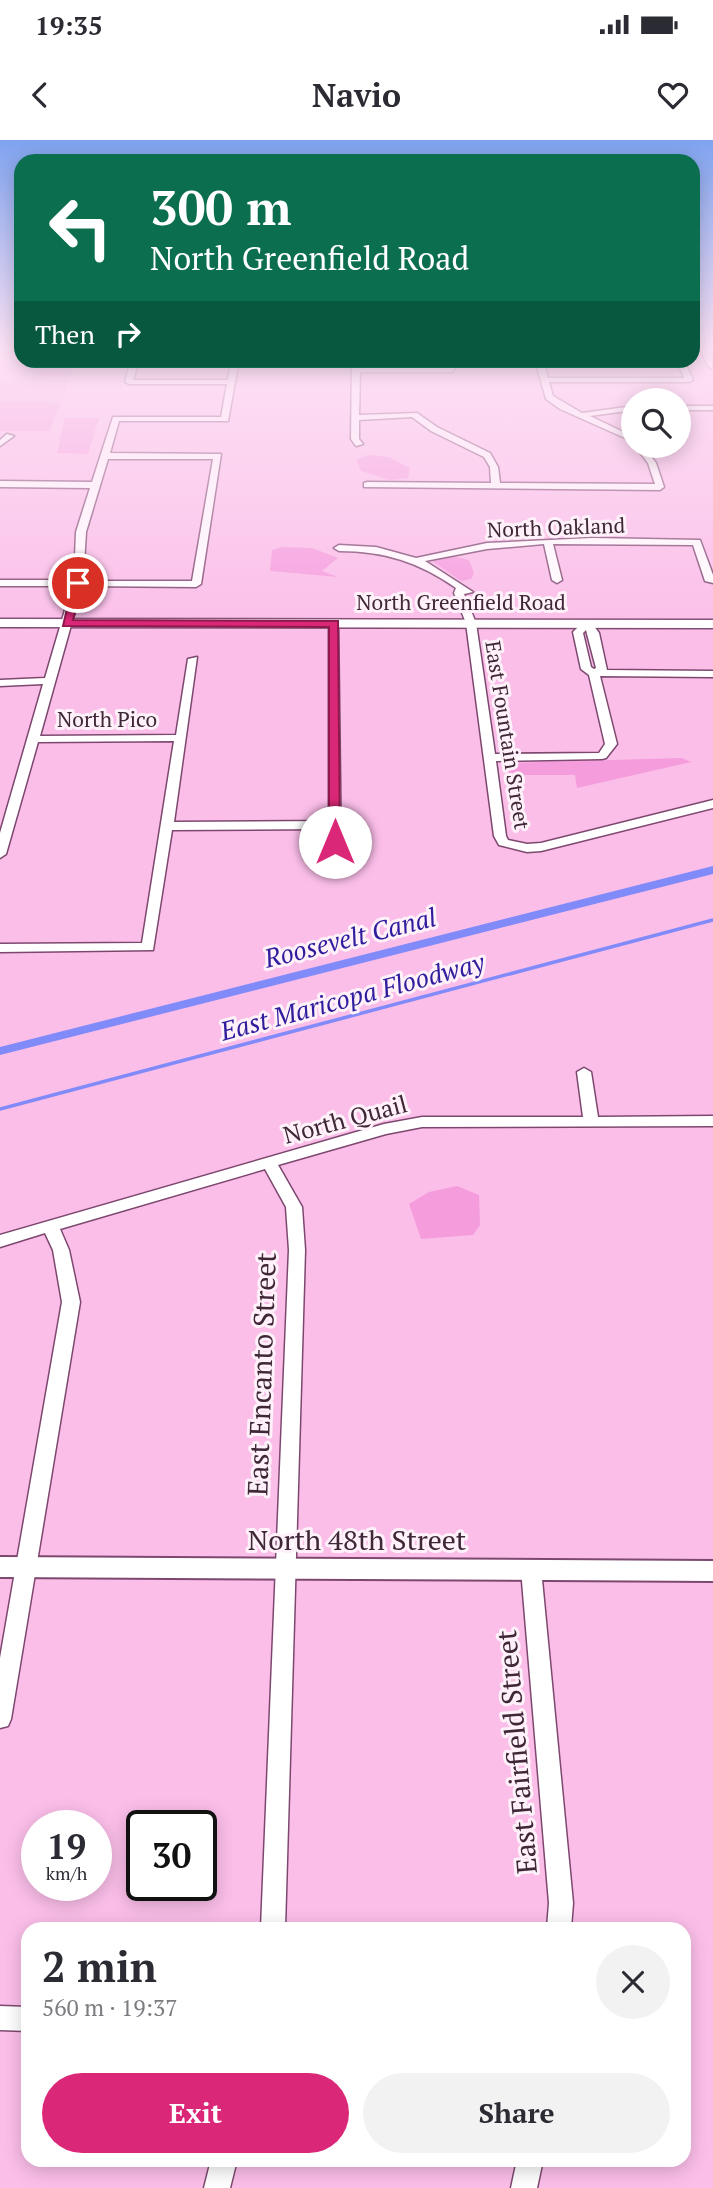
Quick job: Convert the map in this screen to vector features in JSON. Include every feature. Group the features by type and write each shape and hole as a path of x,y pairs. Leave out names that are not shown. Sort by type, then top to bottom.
{"main road":[{"name":"North Greenfield Road","path":"0,623 713,624"}],"street":[{"path":"0,854 78,583 82,566 79,548 81,533 108,445"},
{"path":"466,445 487,455 494,467 496,487"},
{"path":"0,583 197,584 218,456 104,456"},
{"path":"366,485 660,487 648,458"},
{"path":"0,484 96,485"},
{"path":"548,541 557,580"},
{"name":"North Oakland","path":"419,560 466,548 548,541 697,542 710,581"},
{"path":"339,548 372,548 419,560"},
{"name":"East Fountain Street","path":"419,560 461,588 459,593 468,599 500,836 503,842 515,846 541,847 713,804"},
{"path":"334,624 335,859"},
{"path":"594,673 602,669 594,633 587,624 578,632 586,669 594,673 713,674"},
{"path":"0,948 148,947 193,659"},
{"path":"584,659 600,659"},
{"path":"489,758 595,758 606,752 611,744 594,673"},
{"path":"0,682 50,681"},
{"name":"North Pico","path":"33,739 180,738"},
{"path":"166,826 335,825"},
{"path":"584,1073 591,1121"},
{"name":"North Quail","path":"0,1241 384,1129 422,1122 713,1121"},
{"name":"East Encanto Street","path":"269,1163 294,1208 297,1250 272,1922"},
{"path":"0,1719 71,1302 61,1250 50,1226"},
{"name":"North 48th Street","path":"0,1567 713,1571"},
{"name":"East Fairfield Street","path":"531,1569 553,1801 561,1903 559,1922"},
{"path":"0,2018 21,2019"},
{"path":"217,2188 222,2167"},
{"path":"524,2188 528,2167"}],"shaded area":[{"path":"59,445 91,445 88,454 57,453"},
{"path":"368,455 389,457 410,468 408,478 390,480 361,471 356,460"},
{"path":"282,547 312,548 338,558 322,571 338,577 270,571 272,550"},
{"path":"448,555 469,560 474,573 471,579 461,581 432,561"},
{"path":"682,758 691,762 577,788 575,775 510,775 507,763"},
{"path":"457,1186 479,1195 480,1225 473,1235 421,1239 409,1204 429,1192"}],"waterway":[{"name":"Roosevelt Canal","path":"0,1051 713,870"},
{"name":"East Maricopa Floodway","path":"0,1109 713,920"}],"route":[{"path":"78,583 67,623 334,624 335,842"}]}
